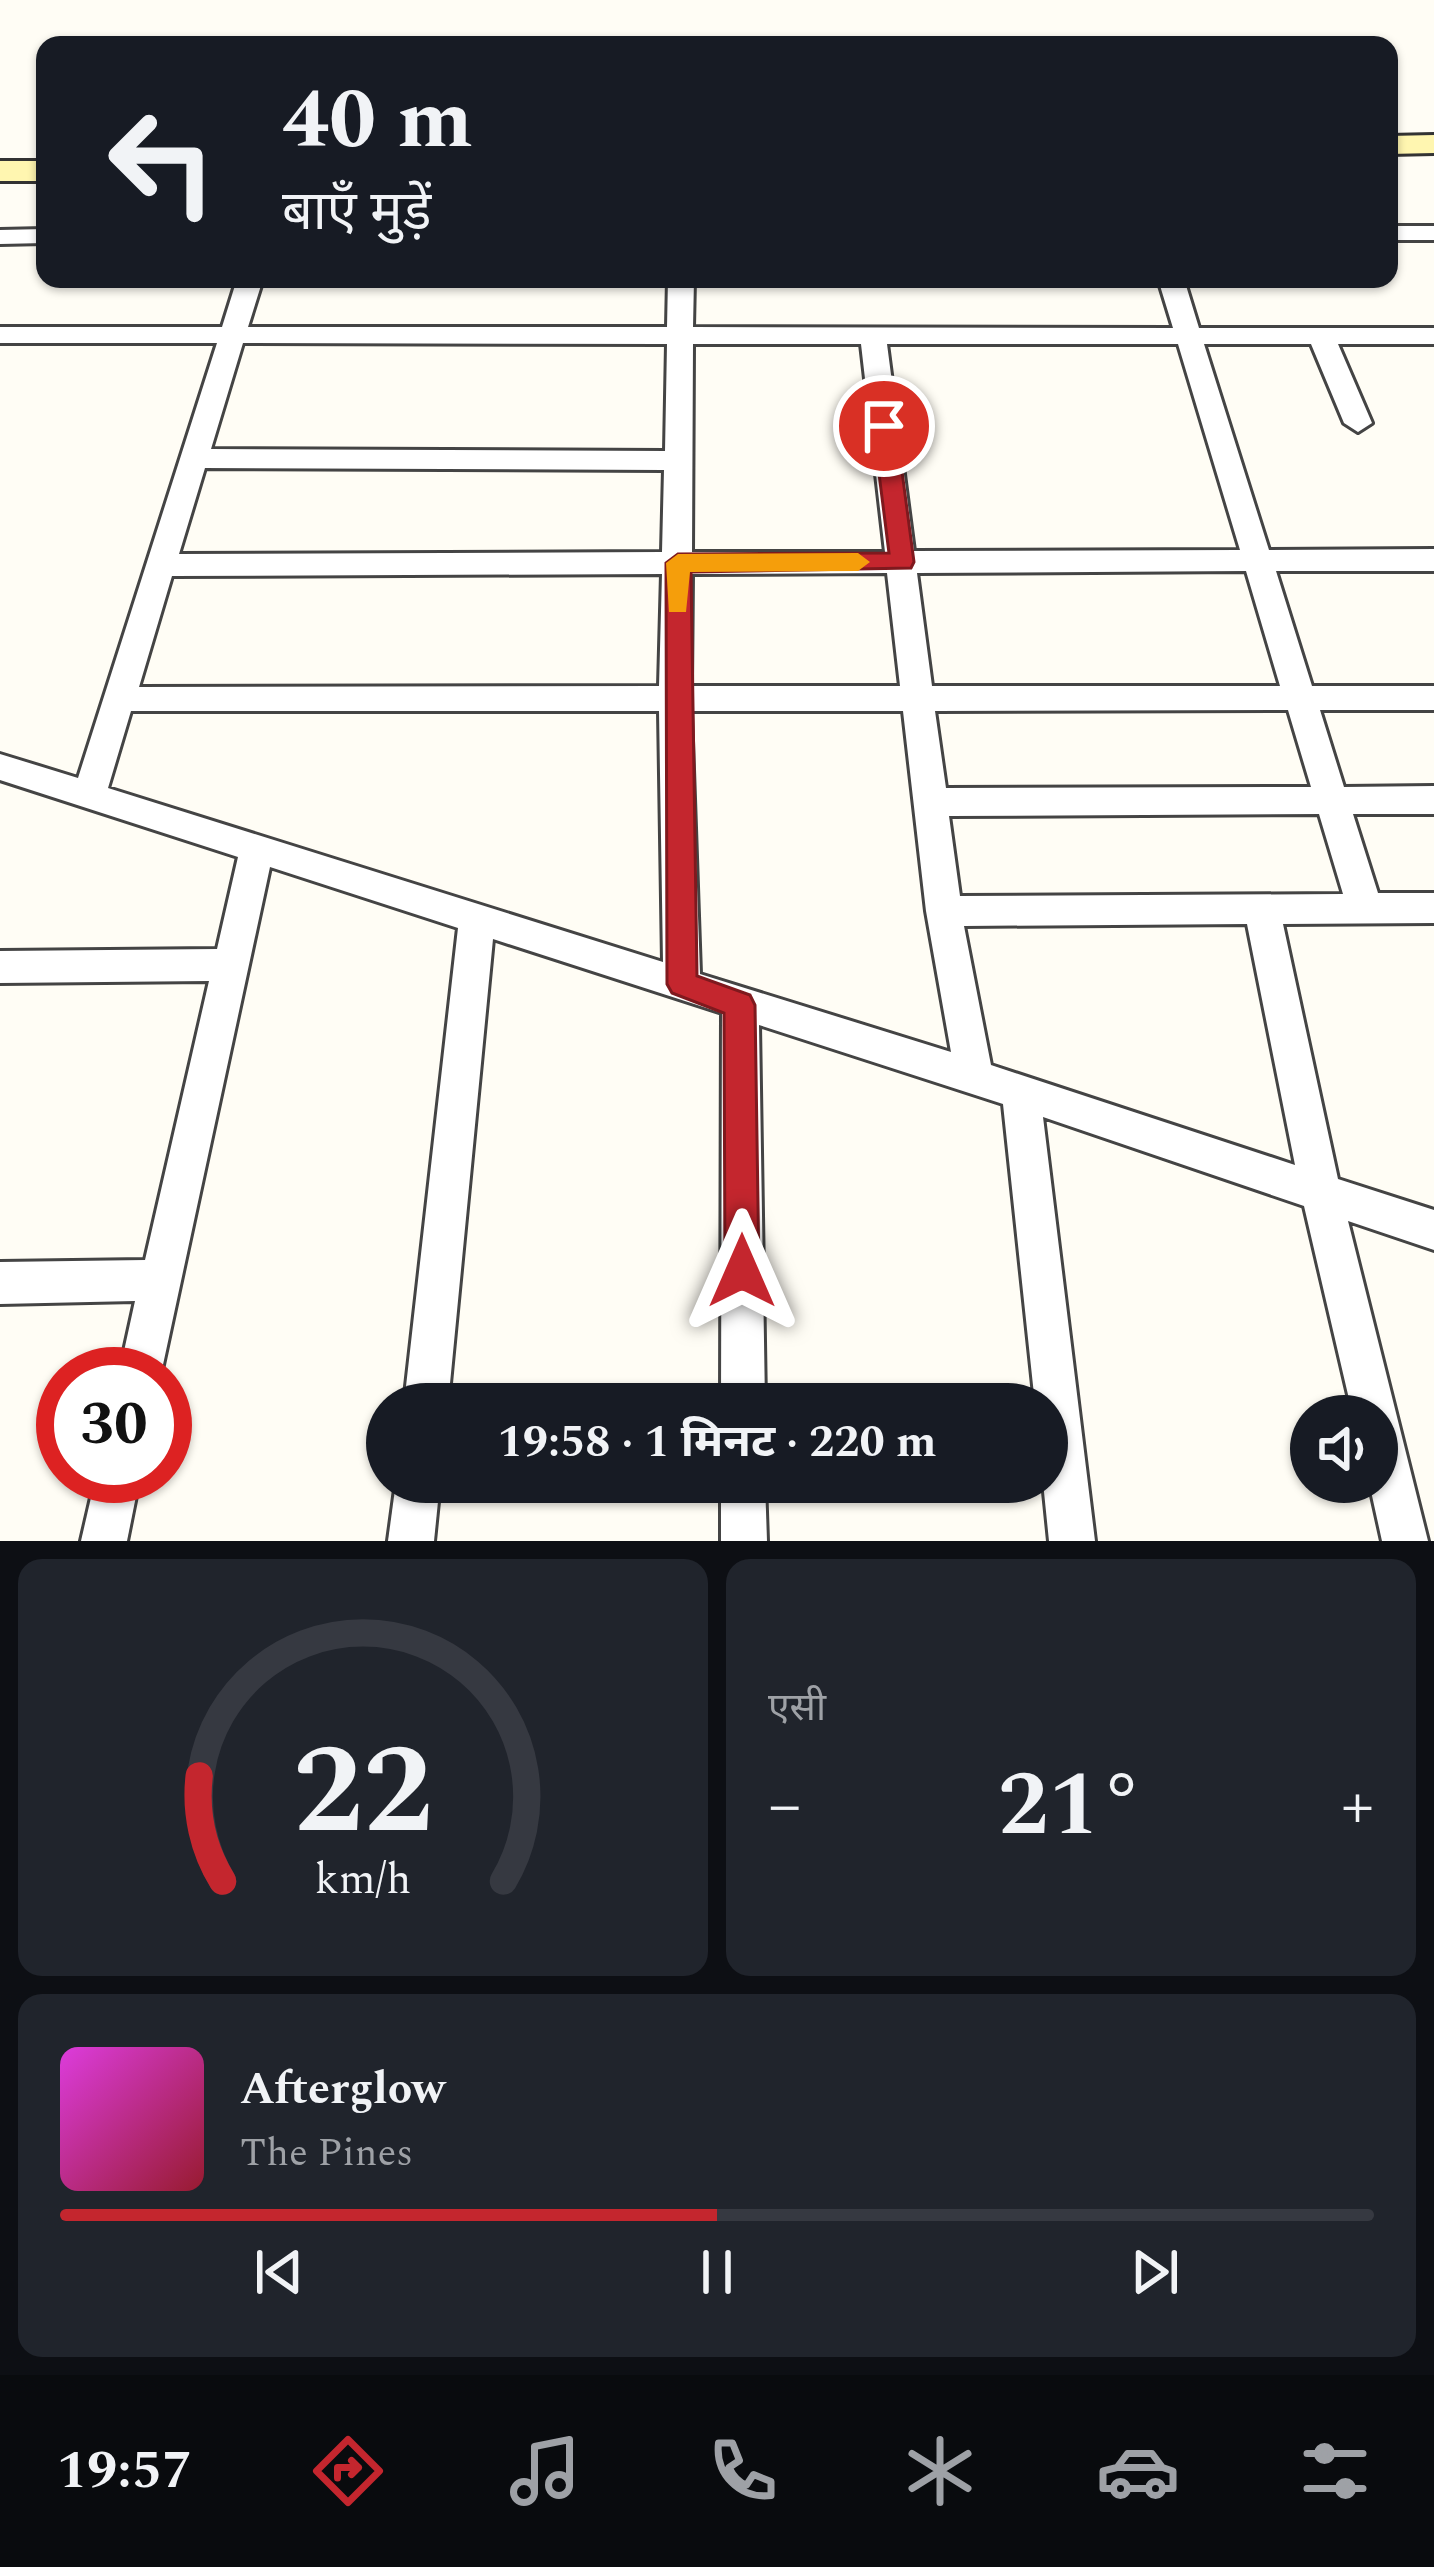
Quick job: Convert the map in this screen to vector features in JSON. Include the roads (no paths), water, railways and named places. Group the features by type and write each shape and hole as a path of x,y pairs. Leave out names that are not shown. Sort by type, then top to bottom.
{"street":[{"path":"1398,145 1434,144"},
{"path":"2,176 36,172"},
{"path":"1398,232 1434,232"},
{"path":"0,236 36,236"},
{"path":"89,795 247,288"},
{"path":"681,288 676,697 682,984"},
{"path":"1174,288 1366,909"},
{"path":"0,335 1434,336"},
{"path":"873,335 944,911 974,1077"},
{"path":"1322,336 1358,423"},
{"path":"194,458 679,461"},
{"path":"161,565 1434,560"},
{"path":"119,699 1434,698"},
{"path":"0,767 1022,1092 1434,1230"},
{"path":"932,802 1434,800"},
{"path":"146,1347 257,848"},
{"path":"944,911 1434,908"},
{"path":"1262,910 1321,1193 1370,1395"},
{"path":"428,1383 477,919"},
{"path":"0,967 230,965"},
{"path":"740,1005 742,1383"},
{"path":"1022,1092 1072,1541"},
{"path":"0,1282 161,1280"},
{"path":"104,1541 112,1503"},
{"path":"411,1541 416,1503"},
{"path":"743,1503 744,1541"},
{"path":"1397,1503 1406,1541"}]}
